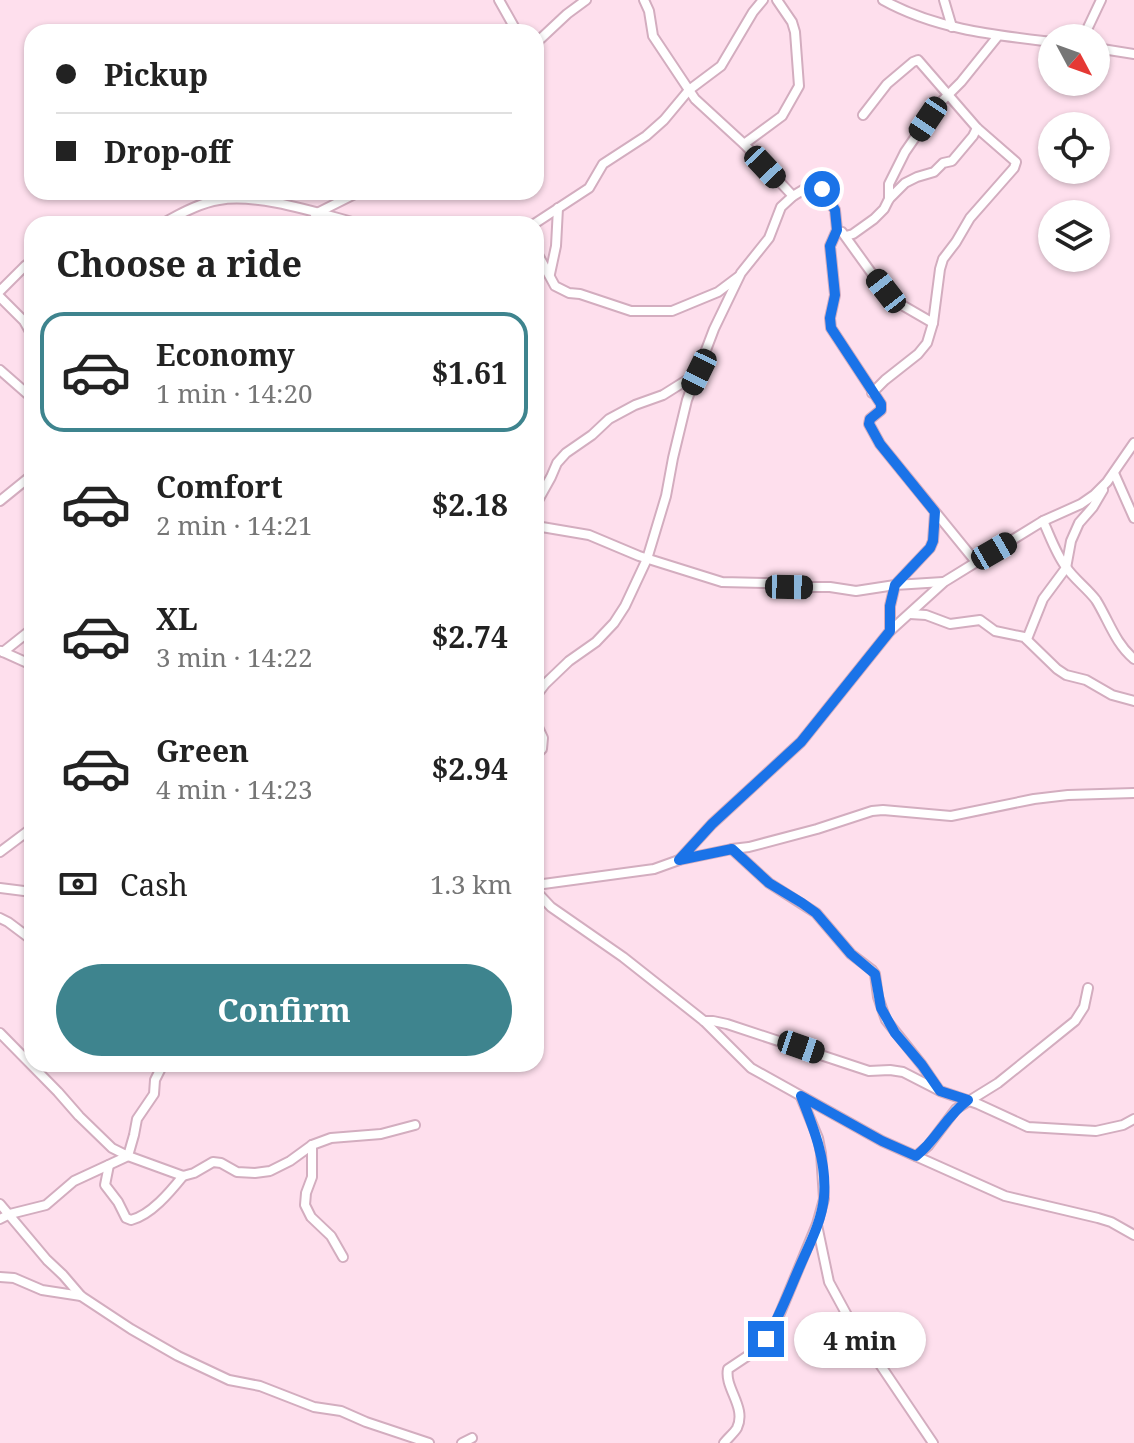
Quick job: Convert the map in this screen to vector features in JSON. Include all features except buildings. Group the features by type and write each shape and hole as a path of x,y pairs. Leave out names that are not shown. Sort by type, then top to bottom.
{"street":[{"path":"499,0 512,24"},
{"path":"544,36 586,0"},
{"path":"644,0 653,36 695,99 744,144 793,196"},
{"path":"544,217 589,188 603,164 646,136 689,90 721,66 763,0"},
{"path":"744,144 782,116 799,86 795,32 777,0"},
{"path":"883,0 905,12 952,27 1038,40"},
{"path":"944,0 952,27"},
{"path":"1090,24 1101,0"},
{"path":"889,199 889,184 905,152 936,107 998,36"},
{"path":"1110,50 1134,54"},
{"path":"863,115 887,84 918,60 977,128 1016,162 970,218 943,259 927,343 872,393"},
{"path":"846,236 874,219 889,199 911,180 934,172 943,163 952,161 977,128"},
{"path":"544,685 569,661 596,642 625,606 647,559 666,496 687,400 714,329 739,277 769,238 781,207 808,187 822,189 835,210 837,230 830,246 835,295 831,328 881,404 881,410 870,419 869,424 880,444 976,562"},
{"path":"177,216 220,200 279,204 329,216"},
{"path":"315,216 343,200"},
{"path":"550,274 556,246 558,208"},
{"path":"837,230 846,236 895,301 933,323"},
{"path":"544,264 555,286 560,289 636,312 667,312 718,292 739,277"},
{"path":"0,291 3,280 24,267"},
{"path":"0,297 24,321"},
{"path":"0,370 24,391"},
{"path":"544,490 557,463 566,453 609,419 663,395 699,372"},
{"path":"19,386 24,384"},
{"path":"1027,639 1046,594 1066,568 1071,541 1079,523 1093,507 1134,443"},
{"path":"1114,473 1134,518"},
{"path":"0,501 24,482"},
{"path":"679,860 712,824 801,742 890,631 944,582 1043,521 1081,504 1107,482"},
{"path":"890,631 890,606 895,585 930,548 935,512"},
{"path":"1043,521 1066,568 1089,591 1116,639 1134,659"},
{"path":"544,527 589,535 647,559 722,582 856,591 944,582"},
{"path":"910,614 926,615 950,624 980,620 993,630 1027,639 1066,675 1086,680 1112,695 1134,701"},
{"path":"24,635 2,651 24,661"},
{"path":"544,884 654,869 679,860 749,847 817,829 872,811 951,816 1034,799 1134,793"},
{"path":"0,852 24,834"},
{"path":"732,849 769,883 816,913 851,954 872,970 886,1020 940,1091"},
{"path":"0,888 24,891"},
{"path":"544,900 704,1021 751,1068 882,1141 1005,1196 1098,1218 1134,1235"},
{"path":"0,918 24,934"},
{"path":"916,1156 968,1100 998,1083 1075,1021 1084,1007 1088,988"},
{"path":"704,1021 727,1024 869,1071 903,1072 940,1091 1028,1127 1096,1131 1123,1125 1134,1119"},
{"path":"0,1033 24,1057"},
{"path":"38,1072 112,1148 183,1176 218,1161 237,1172 270,1171 312,1145 331,1138 381,1134 415,1125"},
{"path":"0,1219 46,1205 74,1181 128,1156 137,1119 154,1094 159,1072"},
{"path":"724,1443 737,1429 740,1418 738,1405 726,1378 728,1369 758,1349 766,1339 817,1224 824,1199 818,1138 801,1096"},
{"path":"312,1145 312,1177 305,1205 311,1217 331,1236 343,1257"},
{"path":"109,1165 105,1185 126,1218 131,1220 138,1218 170,1192 183,1176"},
{"path":"0,1204 81,1296 178,1356 229,1380 260,1386 314,1407 341,1411 429,1443"},
{"path":"817,1224 829,1282 848,1317 933,1443"},
{"path":"0,1277 14,1278 42,1290 81,1296"},
{"path":"462,1443 472,1438"}],"route":[{"path":"766,1339 776,1323 817,1224 824,1199 818,1138 801,1096 882,1141 916,1156 928,1146 956,1109 968,1100 940,1091 886,1020 878,997 875,974 851,954 816,913 761,877 732,849 679,860 712,824 801,742 867,661 890,631 890,606 895,585 930,548 935,532 935,512 880,444 869,424 870,419 881,410 881,404 831,328 835,295 829,254 837,230 835,210 822,189"}]}
